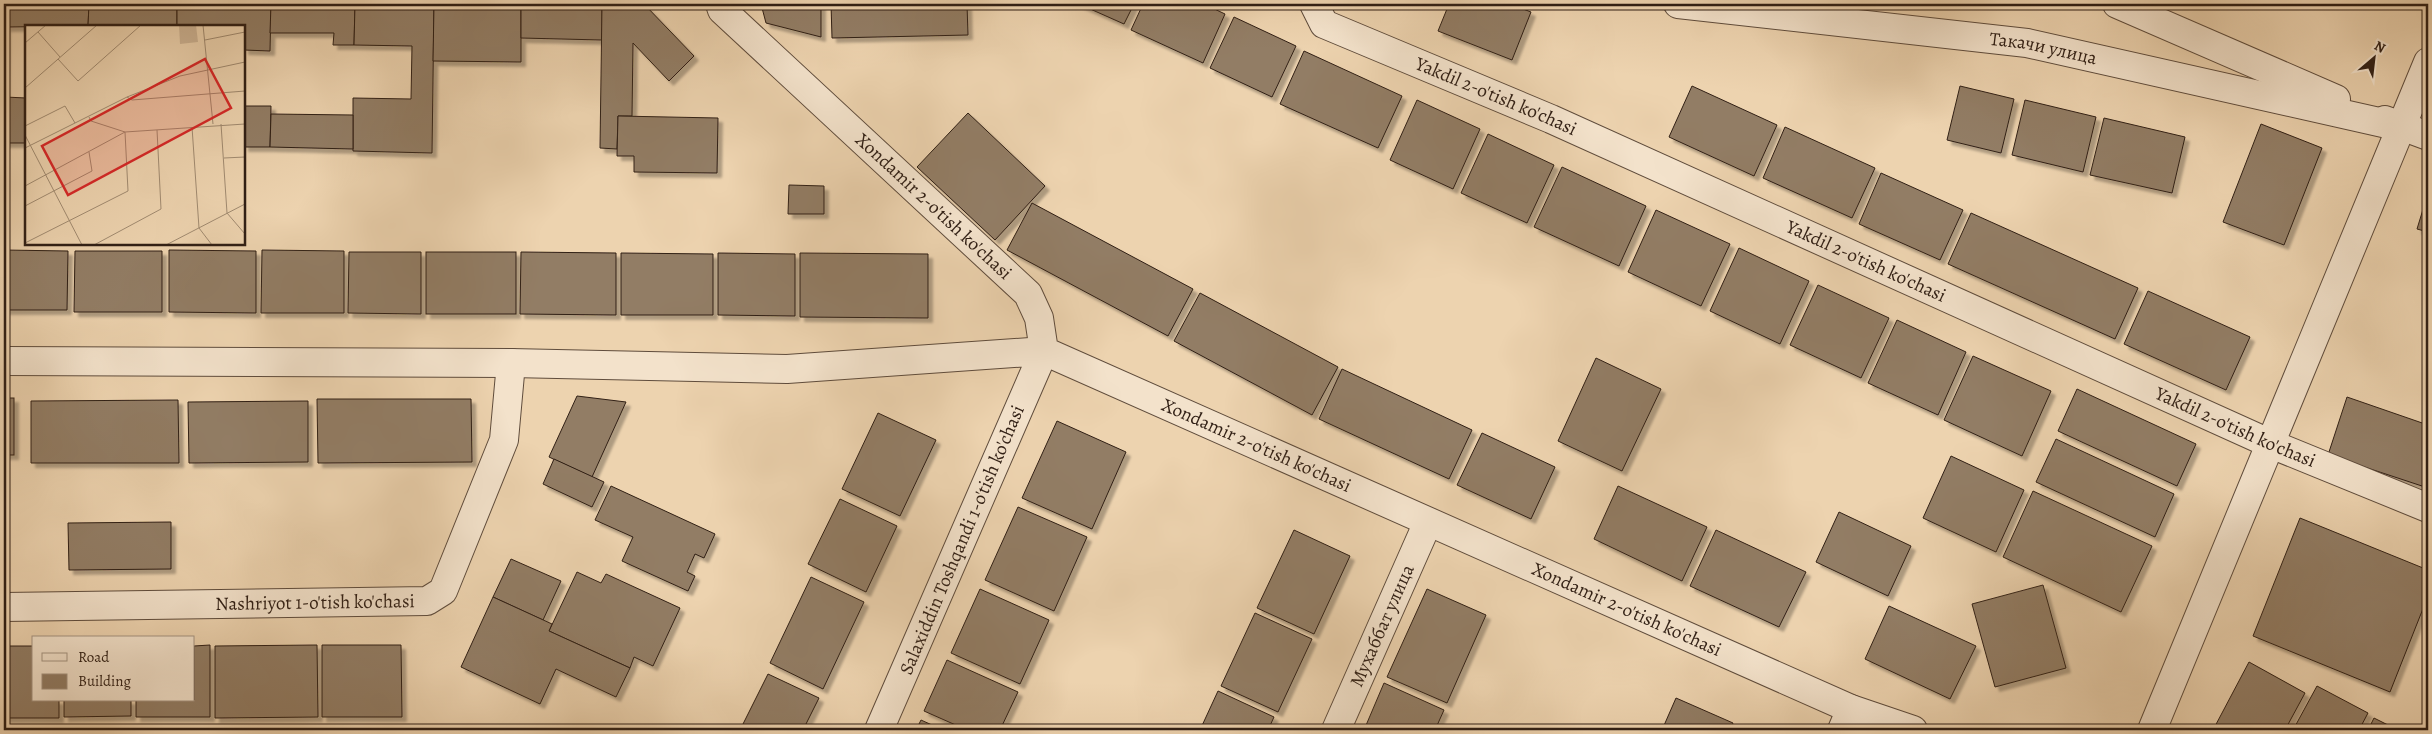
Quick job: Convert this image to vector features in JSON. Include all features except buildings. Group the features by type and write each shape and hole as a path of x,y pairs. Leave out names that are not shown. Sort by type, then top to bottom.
{"street":[{"name":"Xondamir 2-o'tish ko'chasi","path":"720,4 722,10 1028,294 1039,318 1044,351 1428,522 1847,720 1912,730"},
{"name":"Yakdil 2-o'tish ko'chasi","path":"1314,4 1324,24 1551,119 2271,444 2428,508"},
{"name":"Такачи улица","path":"1678,4 2027,43 2401,127"},
{"path":"2117,4 2198,41 2401,127 2428,136"},
{"path":"2152,730 2428,62"},
{"path":"4,361 510,363 787,369 1044,351"},
{"name":"Salaxiddin Toshqandi 1-o'tish ko'chasi","path":"880,730 1044,351"},
{"name":"Nashriyot 1-o'tish ko'chasi","path":"4,607 427,601 443,591 504,440 510,363"},
{"name":"Мухаббат улица","path":"1336,730 1428,522"}]}
